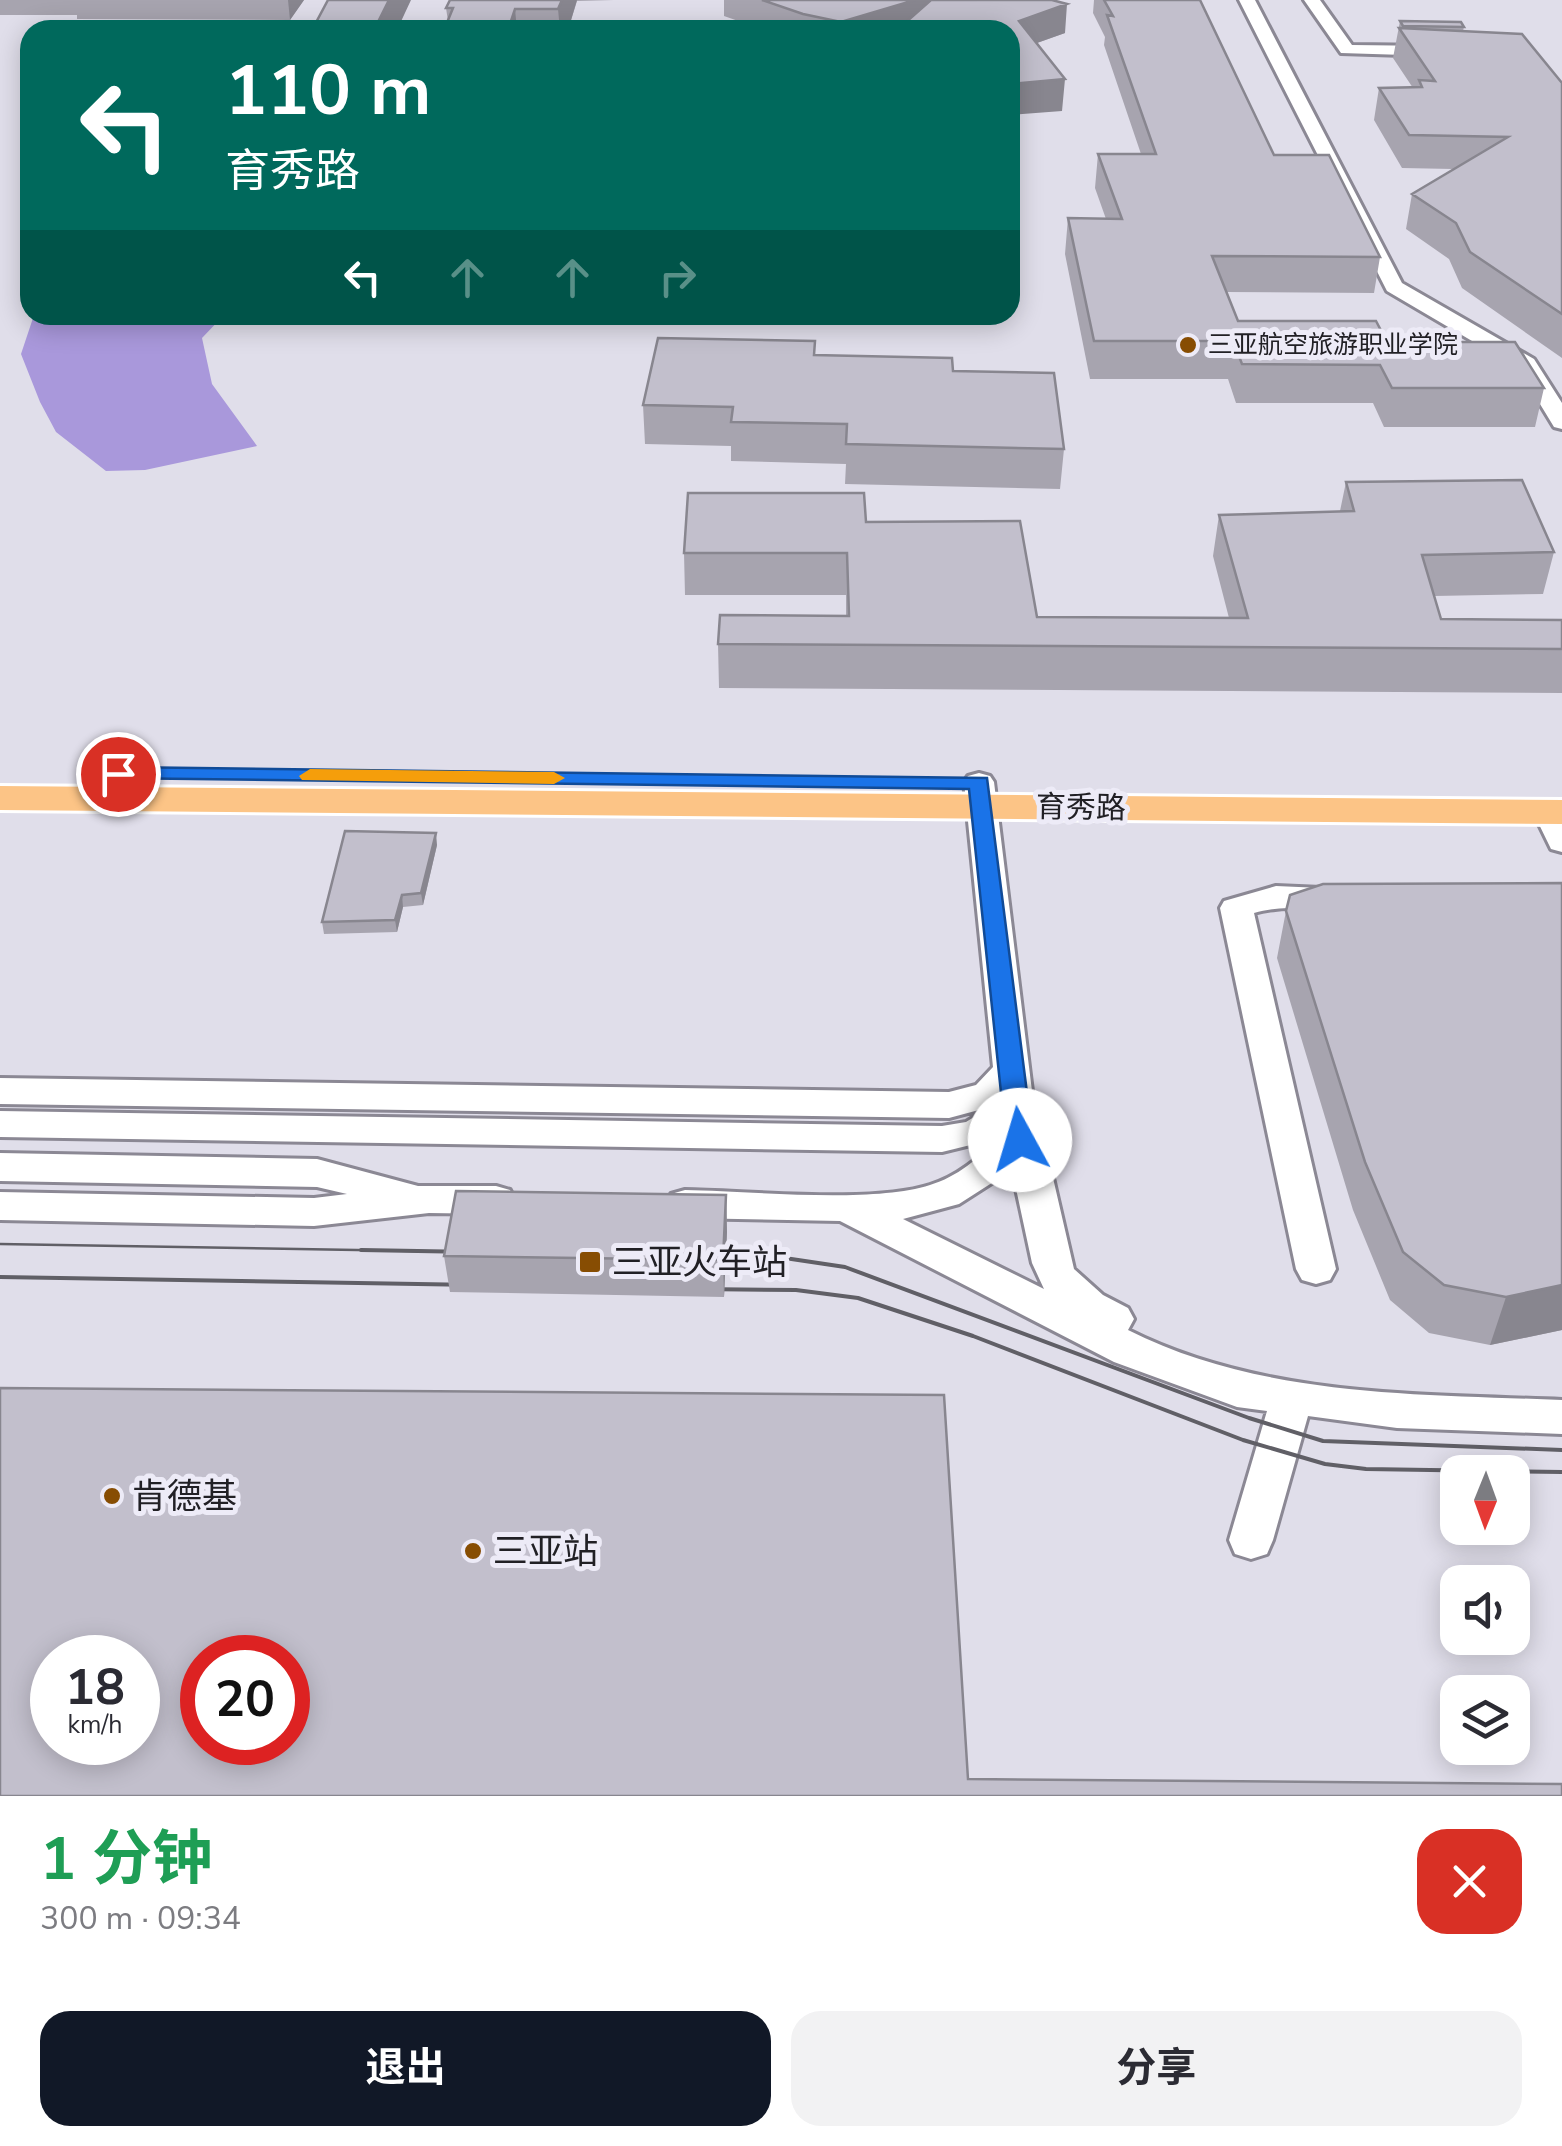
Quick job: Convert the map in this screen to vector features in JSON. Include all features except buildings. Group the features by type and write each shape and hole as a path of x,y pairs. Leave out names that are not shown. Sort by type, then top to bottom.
{"main road":[{"name":"育秀路","path":"0,772 981,794 1558,813"},
{"name":"育秀路","path":"0,798 981,794"}],"street":[{"path":"1247,0 1394,287 1526,364 1562,422"},
{"path":"1312,0 1347,50 1462,51"},
{"path":"981,794 1020,1140 1036,1188 1047,1254 1063,1286 1104,1315 1292,1398"},
{"path":"1316,1269 1236,908 1276,896 1371,896"},
{"path":"0,1091 949,1105 1013,1085"},
{"path":"0,1124 942,1140 981,1132 1008,1113 1013,1085"},
{"path":"648,1203 898,1207 930,1202 962,1190 987,1174 1020,1140"},
{"path":"0,1167 317,1173 429,1199"},
{"path":"0,1206 314,1212 429,1199 528,1201"},
{"path":"846,1206 1129,1350 1237,1390 1397,1411 1562,1418"},
{"path":"1251,1540 1292,1398"}],"shaded area":[{"path":"31,325 214,325 202,338 212,384 257,446 145,470 106,471 56,432 21,354"}],"tram line":[{"path":"0,1244 474,1252 361,1250"},
{"path":"699,1256 778,1257 845,1267 1249,1418 1323,1441 1562,1450"},
{"path":"0,1277 477,1285"},
{"path":"697,1289 796,1290 858,1298 973,1336 1243,1440 1325,1464 1366,1469 1562,1472"}],"slow traffic":[{"path":"310,776 554,778"}],"place":[{"name":"三亚航空旅游职业学院","path":"1188,345"},
{"name":"三亚火车站","path":"590,1262"},
{"name":"肯德基","path":"112,1496"},
{"name":"三亚站","path":"473,1551"}],"route":[{"path":"118,774 979,782 1020,1140"}]}
